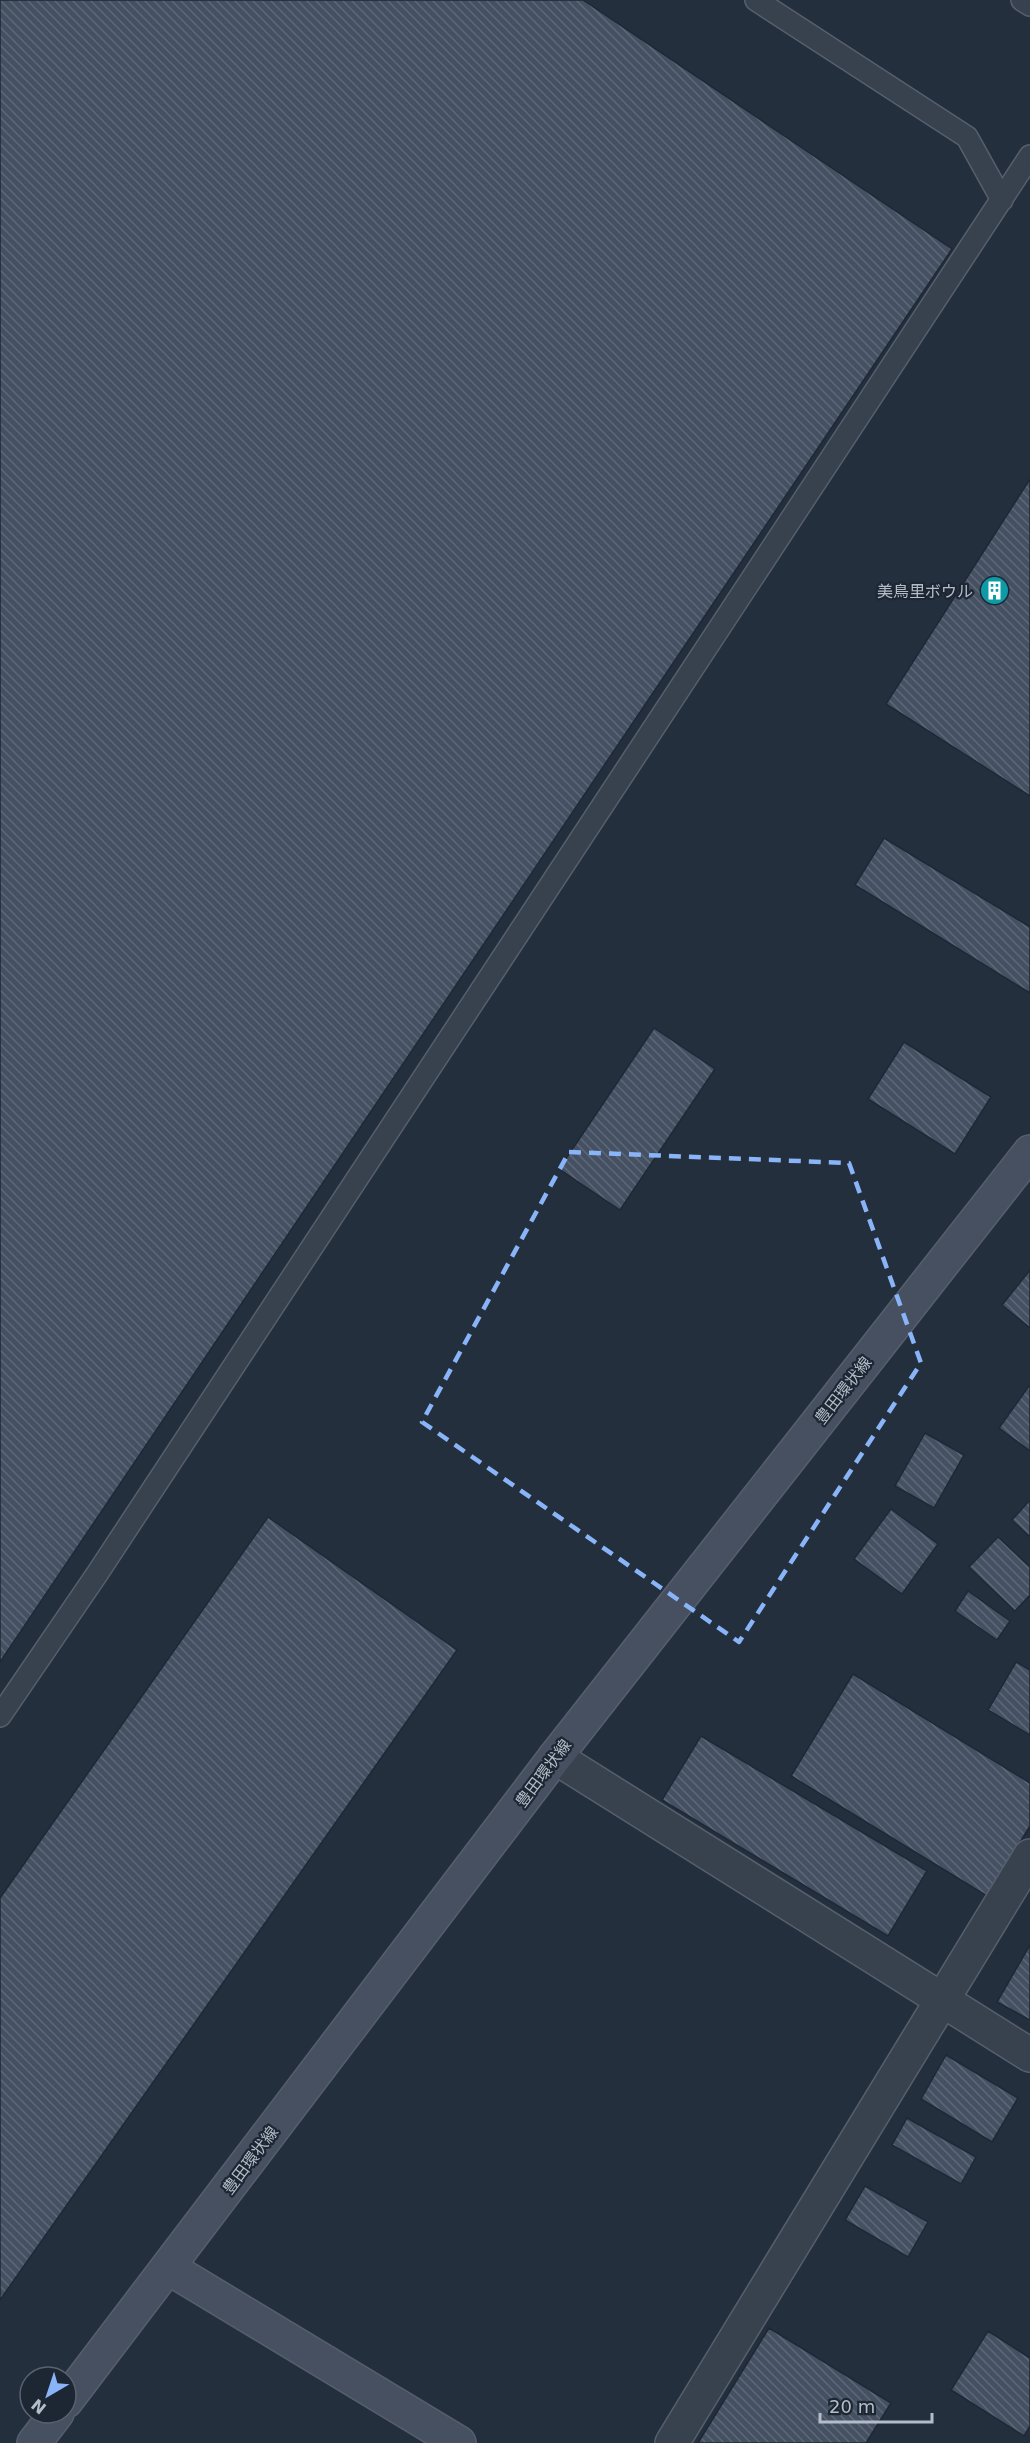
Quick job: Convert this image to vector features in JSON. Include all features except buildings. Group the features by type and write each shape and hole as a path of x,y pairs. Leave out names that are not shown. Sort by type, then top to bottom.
{"main road":[{"name":"豊田環状線","path":"78,2386 555,1757 1030,1152"},
{"path":"169,2268 459,2443"},
{"path":"34,2443 48,2425"}],"street":[{"path":"555,1757 942,2002 1030,2055"},
{"path":"672,2443 1030,1856"}],"lane":[{"path":"756,0 967,137 1002,200"},
{"path":"1022,0 1030,5"},
{"path":"0,1716 97,1574 1030,156"}],"highlighted area":[{"path":"569,1152 849,1163 921,1363 739,1642 422,1422"}],"place":[{"name":"美鳥里ボウル","path":"994,591"}]}
